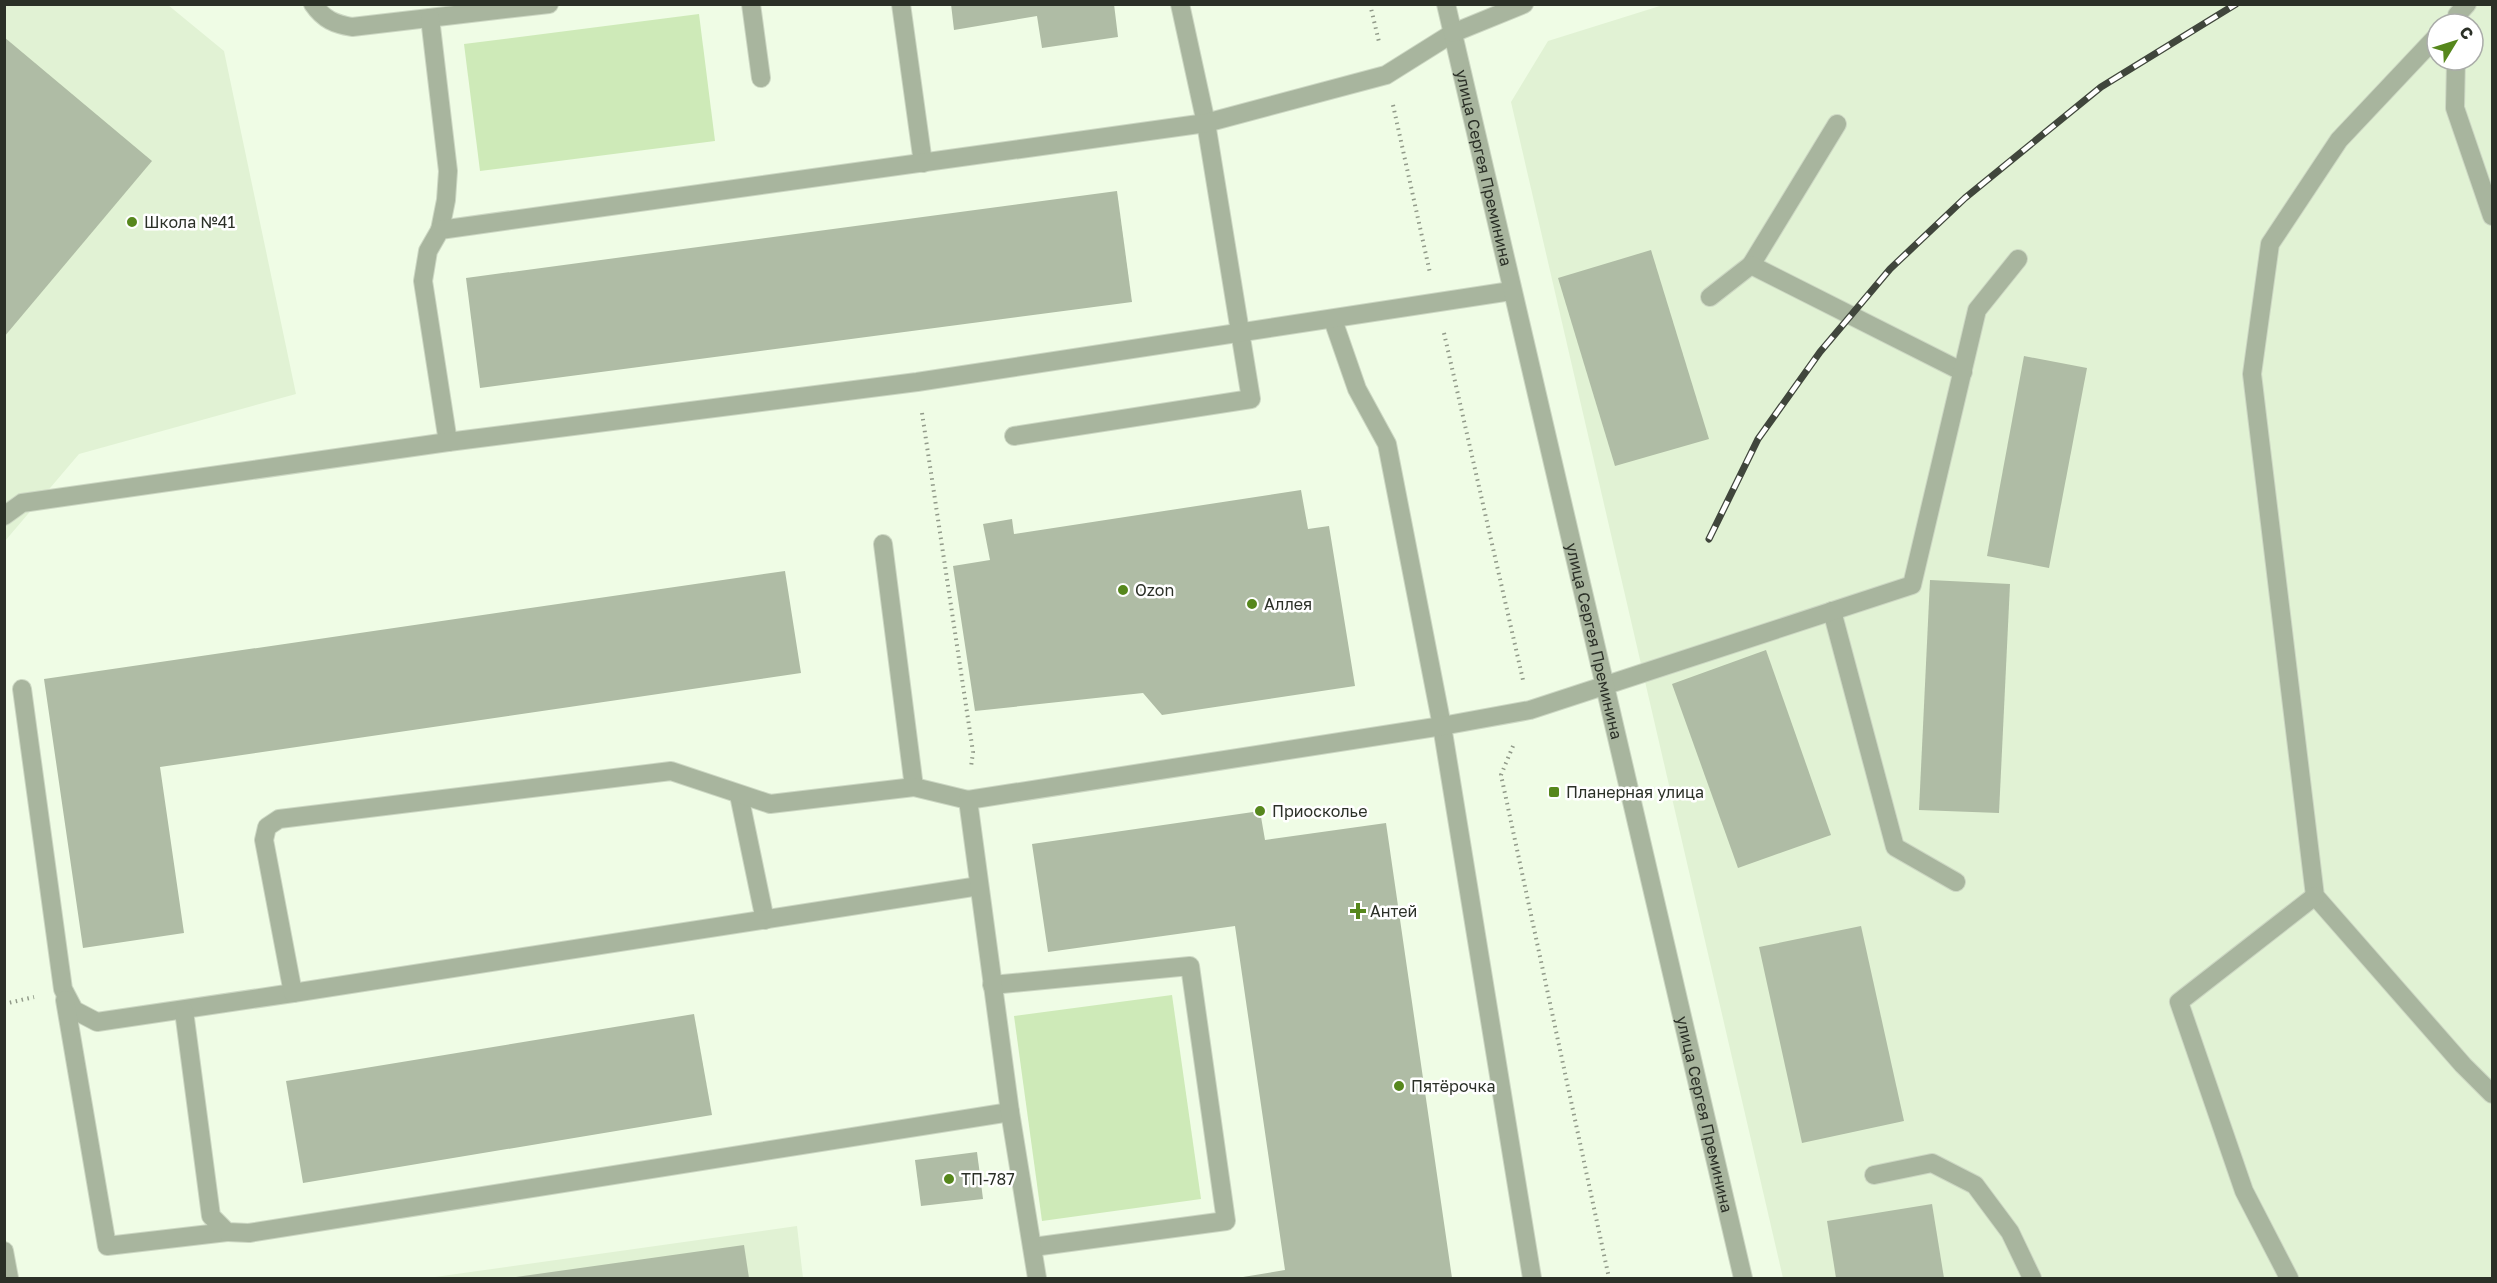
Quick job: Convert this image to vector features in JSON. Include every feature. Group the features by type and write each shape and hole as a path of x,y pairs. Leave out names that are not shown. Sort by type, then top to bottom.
{"street":[{"path":"314,4 319,13 334,24 352,27 549,4"},
{"path":"751,4 760,78"},
{"path":"901,4 923,163"},
{"path":"1014,436 1251,399 1206,123 1180,4"},
{"name":"улица Сергея Преминина","path":"1446,4 1511,291 1743,1278"},
{"path":"440,230 1206,123 1386,75 1453,33 1524,4"},
{"path":"429,18 448,171 446,200 440,230 428,251 423,281 448,442"},
{"path":"2425,49 2339,140 2270,244 2252,374 2315,896 2463,1065 2493,1094"},
{"path":"2456,72 2455,108 2493,216"},
{"path":"1710,297 1751,266 1837,123"},
{"path":"293,993 264,840 267,827 279,819 671,771 770,804 914,787 968,800 1442,726 1530,710 1912,585 1977,310 2018,259"},
{"path":"1751,266 1963,372"},
{"path":"4,516 22,503 448,442 917,382 1511,291"},
{"path":"1333,320 1357,389 1387,444 1442,726 1532,1278"},
{"path":"883,544 914,787"},
{"path":"1832,611 1895,847 1956,882"},
{"path":"22,689 63,989 107,1246 227,1232 261,1232 1010,1112"},
{"path":"740,795 765,920"},
{"path":"968,800 1010,1112 1037,1278"},
{"path":"63,989 74,1010 97,1022 183,1011 979,886"},
{"path":"2289,1278 2244,1191 2179,1002 2315,896"},
{"path":"992,985 1190,966 1226,1221 1033,1247"},
{"path":"183,1011 211,1216 227,1232"},
{"path":"1874,1175 1932,1163 1975,1185 2010,1232 2032,1278"},
{"path":"4,1251 9,1278"}],"path":[{"path":"1370,4 1530,710 1501,775 1609,1278"},
{"path":"917,382 973,752 968,800"}],"shaded area":[{"name":"Школа №41","path":"5,5 168,5 224,51 296,394 79,454 5,541"},
{"path":"1663,5 2492,5 2492,1278 1783,1278 1511,102 1548,41"},
{"path":"797,1226 803,1278 428,1278"}],"green space":[{"path":"699,14 715,141 480,171 464,44"},
{"path":"1172,995 1201,1199 1042,1221 1014,1016"}],"building":[{"path":"951,4 1114,4 1118,37 1042,48 1037,16 954,30"},
{"path":"4,37 152,161 4,337"},
{"path":"1117,191 1132,302 480,388 466,278"},
{"path":"1651,250 1709,439 1615,466 1558,278"},
{"path":"2024,356 2087,368 2049,568 1987,556"},
{"path":"1301,490 1308,529 1329,526 1355,686 1162,715 1143,693 975,711 953,566 990,560 983,524 1012,519 1014,534"},
{"path":"785,571 801,673 160,767 184,933 83,948 44,679"},
{"path":"1930,580 2010,584 1999,813 1919,810"},
{"path":"1766,650 1831,835 1738,868 1672,684"},
{"path":"1260,811 1265,840 1386,823 1452,1278 1237,1278 1285,1270 1235,926 1048,952 1032,844"},
{"path":"1861,926 1904,1121 1802,1143 1759,947"},
{"path":"694,1014 712,1115 303,1183 286,1081"},
{"name":"ТП-787","path":"977,1152 983,1199 921,1206 915,1160"},
{"path":"1932,1204 1944,1278 1836,1278 1827,1221"},
{"path":"744,1245 749,1278 516,1278 516,1277"}],"railway":[{"path":"1709,539 1758,439 1820,352 1890,269 1965,198 2101,87 2236,4"}],"place":[{"name":"Школа №41","path":"132,222"},
{"name":"Ozon","path":"1123,590"},
{"name":"Аллея","path":"1252,604"},
{"name":"Планерная улица","path":"1554,792"},
{"name":"Приосколье","path":"1260,811"},
{"name":"Антей","path":"1358,911"},
{"name":"Пятёрочка","path":"1399,1086"},
{"name":"ТП-787","path":"949,1179"}]}
